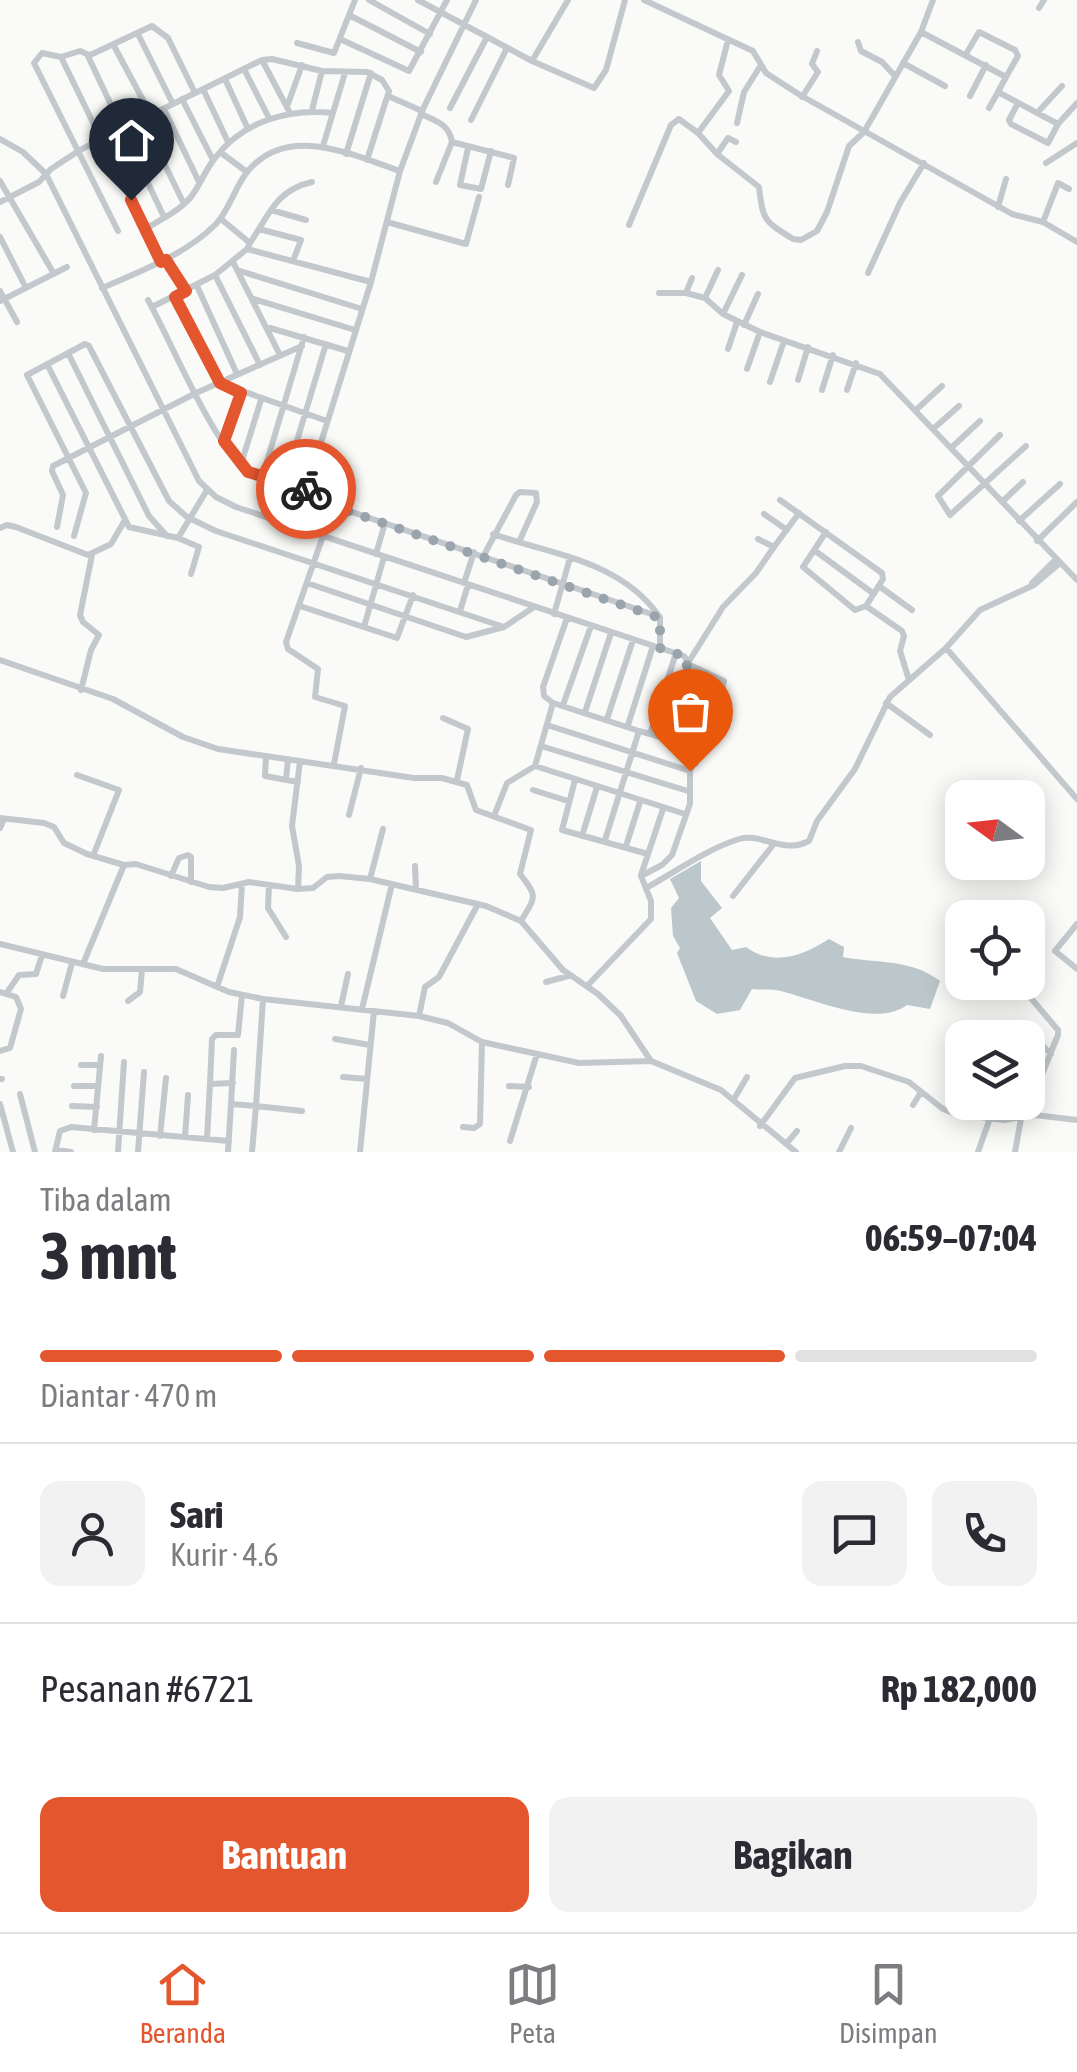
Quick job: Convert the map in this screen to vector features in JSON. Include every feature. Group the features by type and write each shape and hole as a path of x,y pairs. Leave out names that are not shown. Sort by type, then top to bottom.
{"street":[{"path":"297,43 333,54 355,0"},
{"path":"369,0 430,34"},
{"path":"418,0 532,61 594,88 606,70 626,0"},
{"path":"340,39 406,70 412,68 447,0"},
{"path":"295,526 400,171 429,96 476,0"},
{"path":"532,61 568,0"},
{"path":"644,0 756,53 766,73 802,97 998,207 1043,222 1077,242"},
{"path":"629,225 671,125 679,119 759,187 763,218 768,224 792,240 801,240 817,231 848,146 864,132 921,32 933,0"},
{"path":"349,15 420,52"},
{"path":"88,56 152,26 168,38 228,142"},
{"path":"921,32 1006,77"},
{"path":"966,54 978,32 1016,50 1018,56 989,108"},
{"path":"138,34 173,104"},
{"path":"450,108 487,37"},
{"path":"728,40 719,76 729,91"},
{"path":"858,42 861,51 882,62 896,76"},
{"path":"114,46 184,204"},
{"path":"471,120 507,48"},
{"path":"118,232 34,63 42,53 61,57 80,51 88,56 164,217"},
{"path":"802,97 818,72 812,64 817,51"},
{"path":"61,57 146,230 186,291"},
{"path":"262,60 289,109"},
{"path":"0,202 40,182 80,150 262,60 322,71 370,73 388,86 367,160"},
{"path":"902,63 945,86"},
{"path":"289,109 302,65"},
{"path":"737,122 744,92 761,65"},
{"path":"970,96 986,66"},
{"path":"244,69 269,118"},
{"path":"312,110 322,71"},
{"path":"323,146 345,73"},
{"path":"346,154 370,73"},
{"path":"224,79 248,128"},
{"path":"1037,113 1062,86"},
{"path":"729,91 744,92"},
{"path":"698,133 729,91"},
{"path":"998,92 1058,124"},
{"path":"388,96 443,124 450,132 452,142 436,182"},
{"path":"182,100 213,160"},
{"path":"1018,102 1008,120 1048,144 1058,124 1077,102"},
{"path":"164,109 200,183"},
{"path":"146,230 184,204 228,142 248,128 289,109 334,113"},
{"path":"717,154 728,138 736,142"},
{"path":"0,139 23,152 46,174 199,481 207,490 225,503 676,653 722,678 725,685 690,771 690,804 670,857 640,876"},
{"path":"452,142 514,158 508,185"},
{"path":"102,288 164,261 221,219 247,172 264,157 286,148 312,143 400,171"},
{"path":"1046,163 1077,143"},
{"path":"468,148 460,184 480,189 491,151"},
{"path":"220,152 247,172"},
{"path":"868,273 900,203 924,163"},
{"path":"998,207 1006,179"},
{"path":"0,181 54,274"},
{"path":"312,182 286,190 248,246 216,275 175,297 150,303 196,392 241,465 262,478 660,618"},
{"path":"1043,222 1058,184 1070,189"},
{"path":"387,222 466,244 479,198"},
{"path":"271,210 306,220"},
{"path":"221,219 248,246 370,282"},
{"path":"259,229 300,239 293,262"},
{"path":"0,237 26,288"},
{"path":"233,262 280,355"},
{"path":"17,322 1,297 68,267"},
{"path":"705,298 718,270"},
{"path":"240,271 362,309"},
{"path":"216,275 260,365"},
{"path":"723,314 742,275"},
{"path":"686,293 692,278"},
{"path":"197,286 238,374"},
{"path":"659,293 705,298 723,314 760,332 880,374 1077,580"},
{"path":"728,349 758,294"},
{"path":"175,297 220,383 327,421"},
{"path":"254,298 355,330"},
{"path":"269,328 348,351"},
{"path":"748,370 760,332"},
{"path":"57,527 64,495 51,468 68,456 303,341"},
{"path":"262,478 303,341"},
{"path":"770,382 784,341"},
{"path":"284,484 326,344"},
{"path":"74,536 86,493 27,378 28,373 82,345 89,346 170,500 191,517 216,531 504,627"},
{"path":"798,380 808,347"},
{"path":"68,353 149,516 168,536"},
{"path":"822,390 833,355"},
{"path":"848,390 856,363"},
{"path":"47,364 125,520 132,529 178,538 200,549 191,574"},
{"path":"916,410 942,386"},
{"path":"224,441 241,393"},
{"path":"241,465 261,400"},
{"path":"934,429 959,406"},
{"path":"951,448 980,421"},
{"path":"1000,435 937,497 950,515 1026,446"},
{"path":"1002,502 1023,482"},
{"path":"1019,521 1060,484"},
{"path":"178,538 207,490"},
{"path":"484,555 516,495 536,493 538,502 518,542"},
{"path":"780,500 826,532 882,574 866,606 854,610 806,570 804,562 826,532"},
{"path":"1037,540 1077,502"},
{"path":"662,738 688,662 723,607 756,573 799,513"},
{"path":"764,514 787,530"},
{"path":"0,528 16,526 92,555 112,544 125,520"},
{"path":"364,627 386,522"},
{"path":"493,534 625,580 647,599 660,618 656,647 628,725"},
{"path":"323,536 286,646 318,669 315,696 338,702 346,710 334,764"},
{"path":"758,539 774,547"},
{"path":"814,550 874,594"},
{"path":"460,611 474,552"},
{"path":"80,690 99,634 82,622 80,615 92,555"},
{"path":"554,614 570,558"},
{"path":"646,888 738,839 750,837 773,845 797,846 809,841 817,821 856,769 886,703 946,648 980,610 1029,587 1058,561"},
{"path":"306,583 466,637 504,627 534,607"},
{"path":"879,586 912,610"},
{"path":"300,606 398,638 412,596"},
{"path":"866,606 902,632 900,652 910,680"},
{"path":"568,618 544,696 553,703 699,750"},
{"path":"563,706 590,626"},
{"path":"585,712 610,632"},
{"path":"607,719 633,640"},
{"path":"946,648 1077,799"},
{"path":"650,734 676,653"},
{"path":"0,660 119,702 183,737 218,749 414,778 457,780 470,787 474,808 531,830 520,874 533,888 534,896 521,921"},
{"path":"678,690 695,701 720,702"},
{"path":"683,745 695,701"},
{"path":"494,816 507,783 535,766 553,703"},
{"path":"886,703 930,735"},
{"path":"443,718 468,728 457,780"},
{"path":"547,724 690,771"},
{"path":"605,840 639,731"},
{"path":"541,746 688,791"},
{"path":"266,756 264,776 298,782"},
{"path":"286,780 288,760"},
{"path":"298,889 300,872 292,826 300,761"},
{"path":"535,766 685,814"},
{"path":"349,815 361,768"},
{"path":"77,775 120,790 94,856"},
{"path":"575,780 561,828 596,842 605,840 648,854"},
{"path":"582,836 597,788"},
{"path":"532,790 568,801"},
{"path":"626,846 640,802"},
{"path":"587,986 648,925 653,912 640,876 663,809"},
{"path":"0,828 2,818 48,825 64,843 94,856 218,888 242,884 313,888 331,876 370,879 478,904 521,921 572,976 621,1016 651,1061"},
{"path":"370,879 384,830"},
{"path":"733,896 773,845"},
{"path":"171,876 179,858 188,855 192,857 192,882"},
{"path":"83,964 124,864"},
{"path":"415,866 416,889"},
{"path":"218,986 240,916 242,884"},
{"path":"362,1009 392,884"},
{"path":"269,885 268,908 286,937"},
{"path":"419,1016 424,987 440,977 478,904"},
{"path":"1077,924 1055,952 1077,968"},
{"path":"0,944 103,969 176,969 242,995 263,999 419,1016 448,1023 482,1042 579,1063 651,1061 707,1082 734,1099 790,1149 797,1131"},
{"path":"0,1051 10,1048 20,1009 16,997 3,993 19,974 36,974 42,954"},
{"path":"63,996 72,963"},
{"path":"128,1001 140,992 142,969"},
{"path":"341,1006 348,974"},
{"path":"546,982 572,976"},
{"path":"207,1139 213,1036 238,1035 242,995"},
{"path":"252,1152 263,999"},
{"path":"1032,1000 1058,1030 1045,1069"},
{"path":"360,1152 374,1010"},
{"path":"335,1040 370,1045"},
{"path":"462,1127 480,1124 482,1042"},
{"path":"1045,1048 1051,1054"},
{"path":"228,1152 234,1050"},
{"path":"510,1142 538,1054"},
{"path":"81,1065 101,1061 94,1130"},
{"path":"118,1152 124,1062"},
{"path":"760,1126 786,1088 803,1074 862,1066 902,1079 945,1109"},
{"path":"138,1152 144,1072"},
{"path":"343,1077 367,1079"},
{"path":"734,1099 747,1077"},
{"path":"160,1136 166,1078"},
{"path":"210,1084 233,1082"},
{"path":"74,1086 98,1086"},
{"path":"509,1086 529,1087"},
{"path":"914,1105 920,1092"},
{"path":"20,1094 36,1152"},
{"path":"185,1138 188,1095"},
{"path":"0,1104 11,1146"},
{"path":"231,1104 302,1112"},
{"path":"72,1106 97,1106"},
{"path":"1045,1117 1067,1116 1077,1120"},
{"path":"978,1152 989,1120"},
{"path":"1015,1152 1022,1120"},
{"path":"71,1152 56,1151 63,1128 228,1141"},
{"path":"839,1152 851,1128"}],"shaded area":[{"path":"701,861 701,881 722,908 710,918 732,950 746,947 767,957 788,957 829,939 844,947 843,957 905,965 940,981 930,1009 907,1005 894,1012 860,1013 776,990 752,989 740,1010 717,1014 696,1001 673,936 671,908 679,898 670,879"}],"way so far":[{"path":"306,489 304,496 660,618 660,648 686,657 688,662 678,690 696,696 683,745 699,750 690,771"}],"route":[{"path":"131,200 161,262 166,260 186,291 175,297 220,383 241,393 224,441 248,472 306,489"}]}
